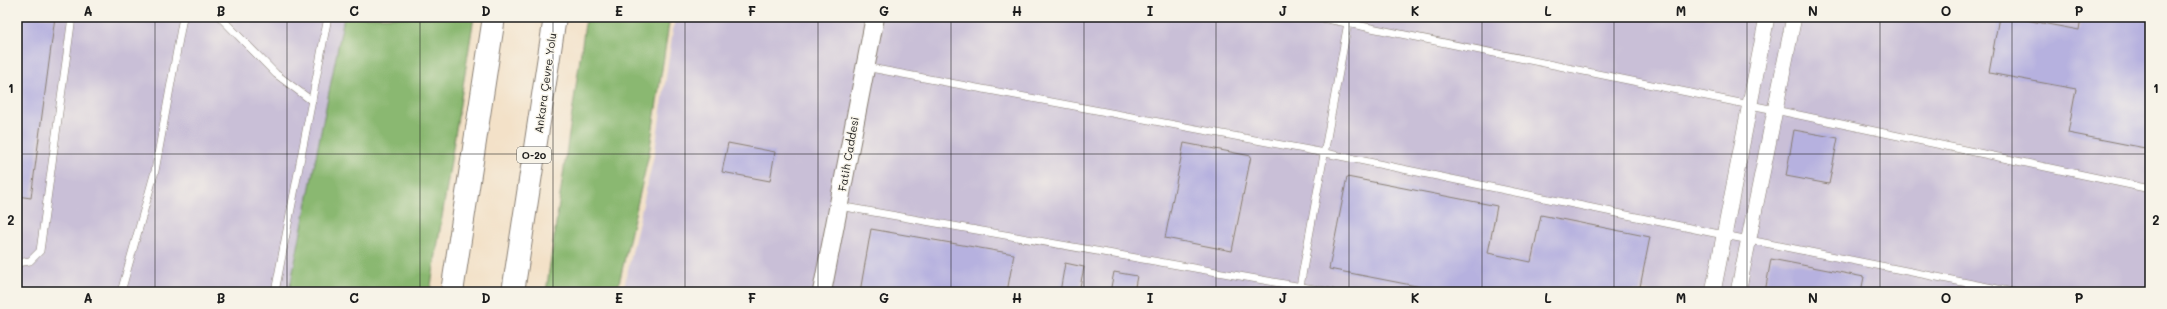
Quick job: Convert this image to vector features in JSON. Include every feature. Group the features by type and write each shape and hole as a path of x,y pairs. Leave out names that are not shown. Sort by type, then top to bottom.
{"highway":[{"path":"451,292 462,233 494,17"},
{"name":"Ankara Çevre Yolu","path":"513,292 555,17"},
{"path":"522,292 539,122"}],"street":[{"name":"Fatih Caddesi","path":"822,292 864,67 875,17"},
{"path":"1713,292 1767,17"},
{"path":"1738,292 1794,17"}],"lane":[{"path":"17,263 30,261 40,252 72,17"},
{"path":"121,292 155,171 183,17"},
{"path":"220,17 276,74 312,101"},
{"path":"275,292 328,17"},
{"path":"1317,17 1349,20 2150,189"},
{"path":"1299,289 1349,20"},
{"path":"864,67 1325,153 1724,236 1749,239 2013,292"},
{"path":"838,206 1299,289 1331,292"}],"shaded area":[{"path":"17,17 344,17 289,292 17,292"},
{"path":"675,17 2150,17 2150,292 623,292 655,151"}],"green space":[{"path":"344,17 474,17 430,292 289,292"},
{"path":"586,17 670,17 649,154 617,292 546,292"}],"building":[{"path":"17,17 55,17 31,198 17,196"},
{"path":"1999,17 2010,17 2079,30 2081,17 2150,17 2150,149 2068,133 2076,89 1989,73"},
{"path":"1794,130 1838,138 1829,184 1786,176"},
{"path":"728,143 775,152 770,181 722,172"},
{"path":"1184,143 1251,156 1232,251 1165,238"},
{"path":"1347,177 1497,206 1488,253 1531,262 1541,215 1650,237 1639,292 1447,292 1329,269"},
{"path":"871,229 1014,254 1007,292 860,292"},
{"path":"1771,259 1864,277 1861,292 1765,292"},
{"path":"1065,263 1084,267 1079,292 1060,292"},
{"path":"1114,272 1137,276 1134,292 1110,292"}]}
